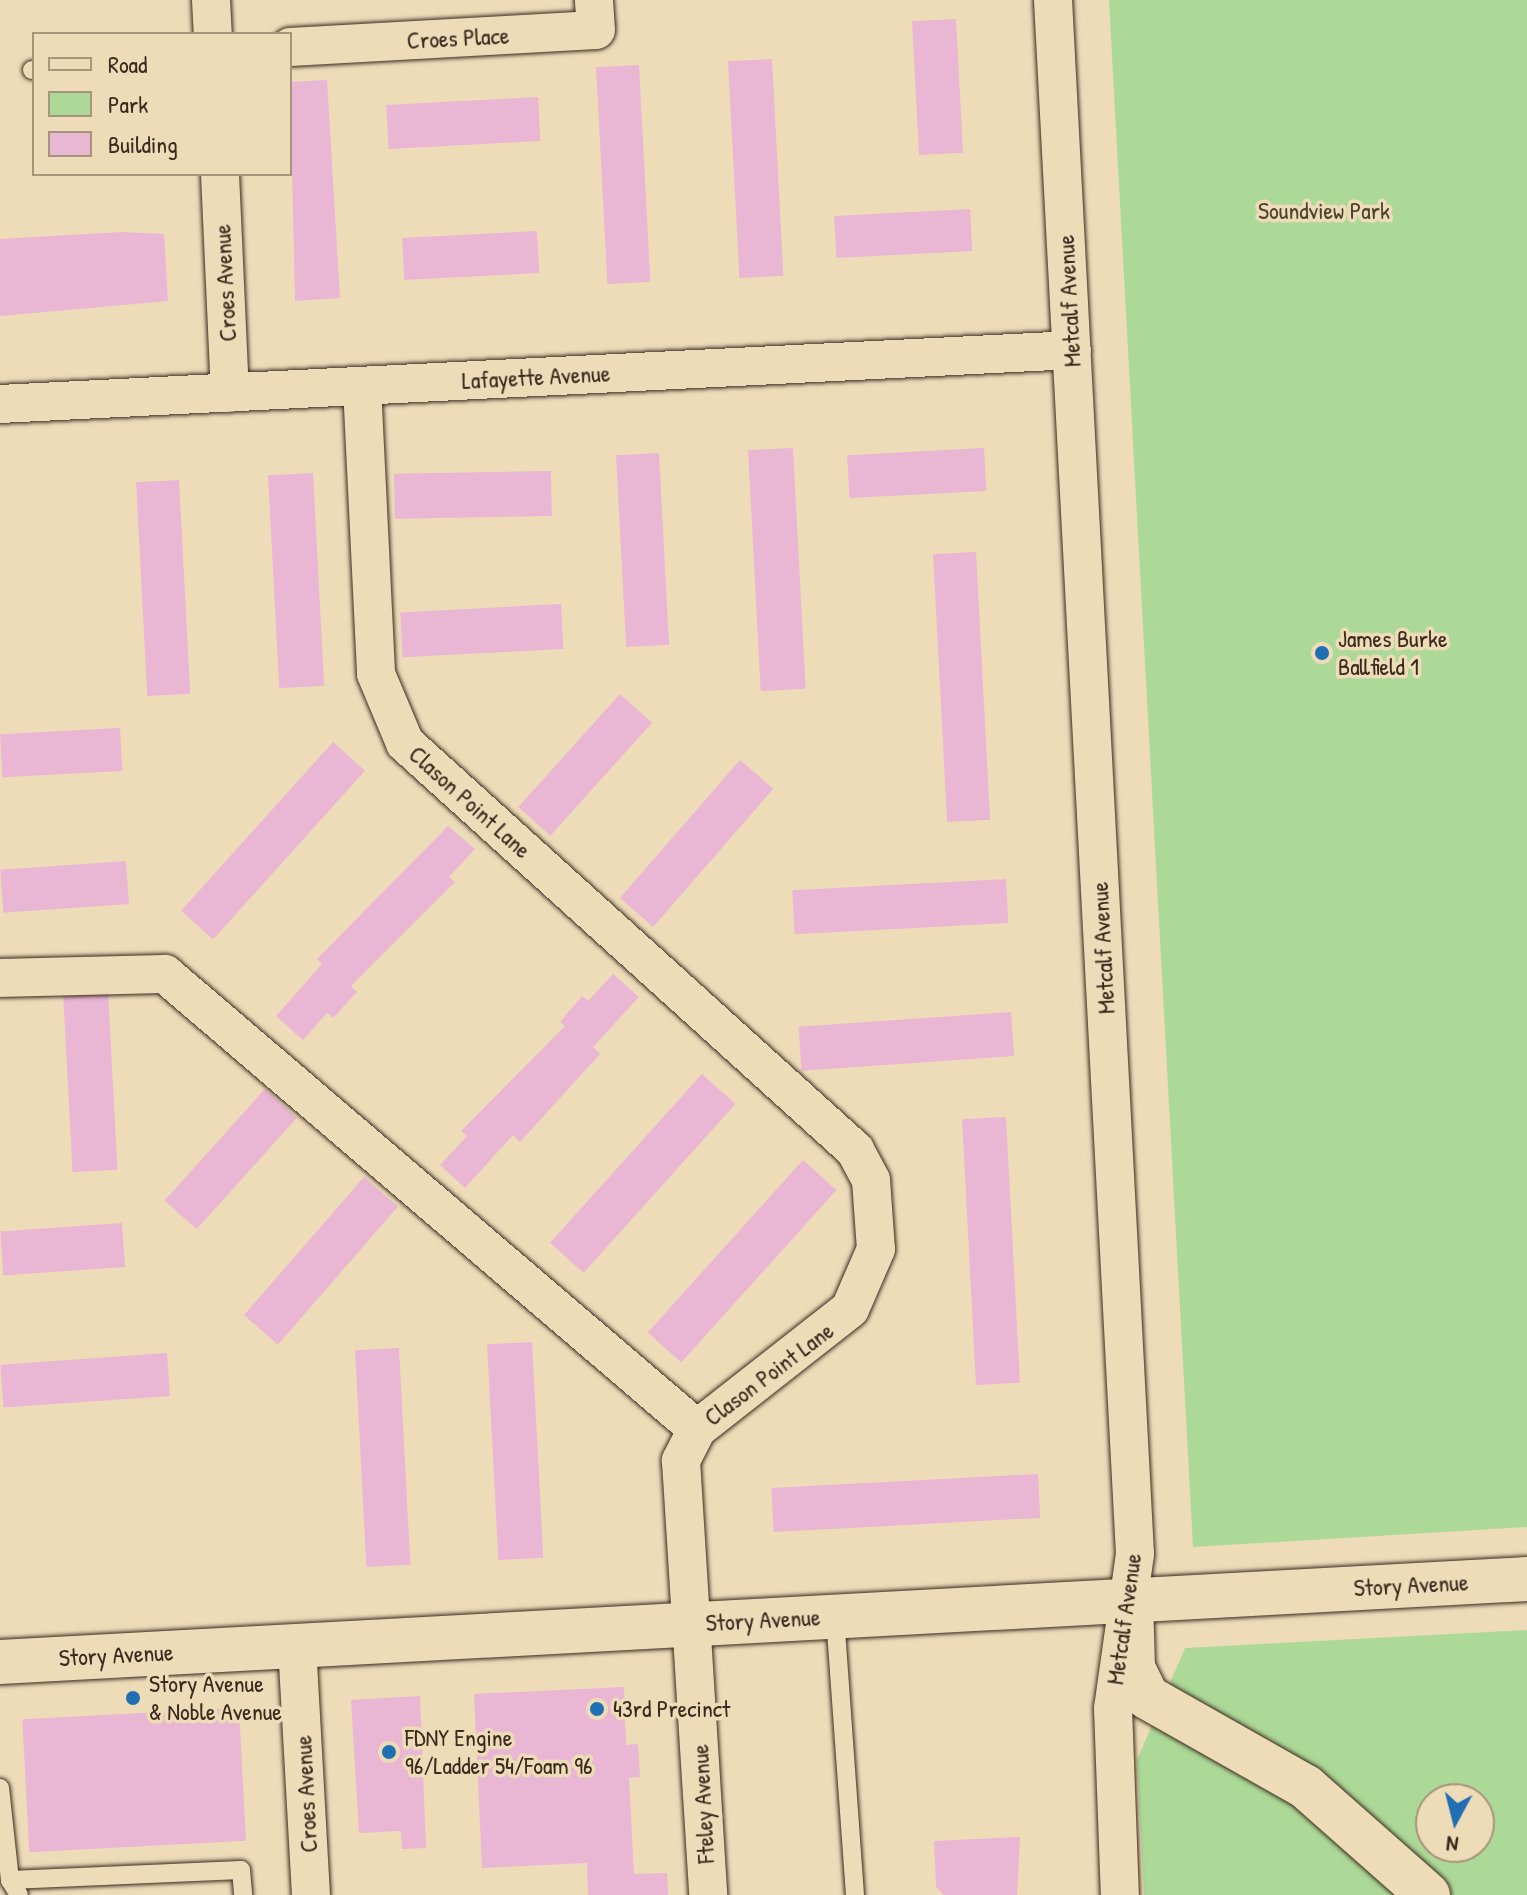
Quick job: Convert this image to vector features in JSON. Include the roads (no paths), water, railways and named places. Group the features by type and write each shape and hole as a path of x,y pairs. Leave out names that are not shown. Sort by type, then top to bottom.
{"main road":[{"name":"Story Avenue","path":"0,1662 1527,1579"},
{"path":"1131,1600 1133,1668 1147,1697 1306,1787 1428,1895"}],"street":[{"path":"211,0 213,32"},
{"name":"Croes Place","path":"292,47 596,30 594,0"},
{"name":"Metcalf Avenue","path":"1053,0 1135,1554 1131,1600 1113,1708 1120,1895"},
{"name":"Croes Avenue","path":"220,176 230,393"},
{"name":"Lafayette Avenue","path":"0,404 1072,350"},
{"name":"Clason Point Lane","path":"0,978 165,974 697,1429 850,1309 876,1249 871,1180 855,1150 405,743 376,674 362,386"},
{"name":"Fteley Avenue","path":"697,1429 681,1461 708,1895"},
{"name":"Croes Avenue","path":"297,1645 311,1895"}],"lane":[{"path":"835,1616 855,1895"},
{"path":"0,1788 14,1888 241,1870 243,1895"}],"place":[{"name":"James Burke Ballfield 1","path":"1322,653"},
{"name":"Story Avenue & Noble Avenue","path":"133,1698"},
{"name":"43rd Precinct","path":"597,1709"},
{"name":"FDNY Engine 96/Ladder 54/Foam 96","path":"389,1752"}],"park label":[{"name":"Soundview Park","path":"1324,211"}]}
